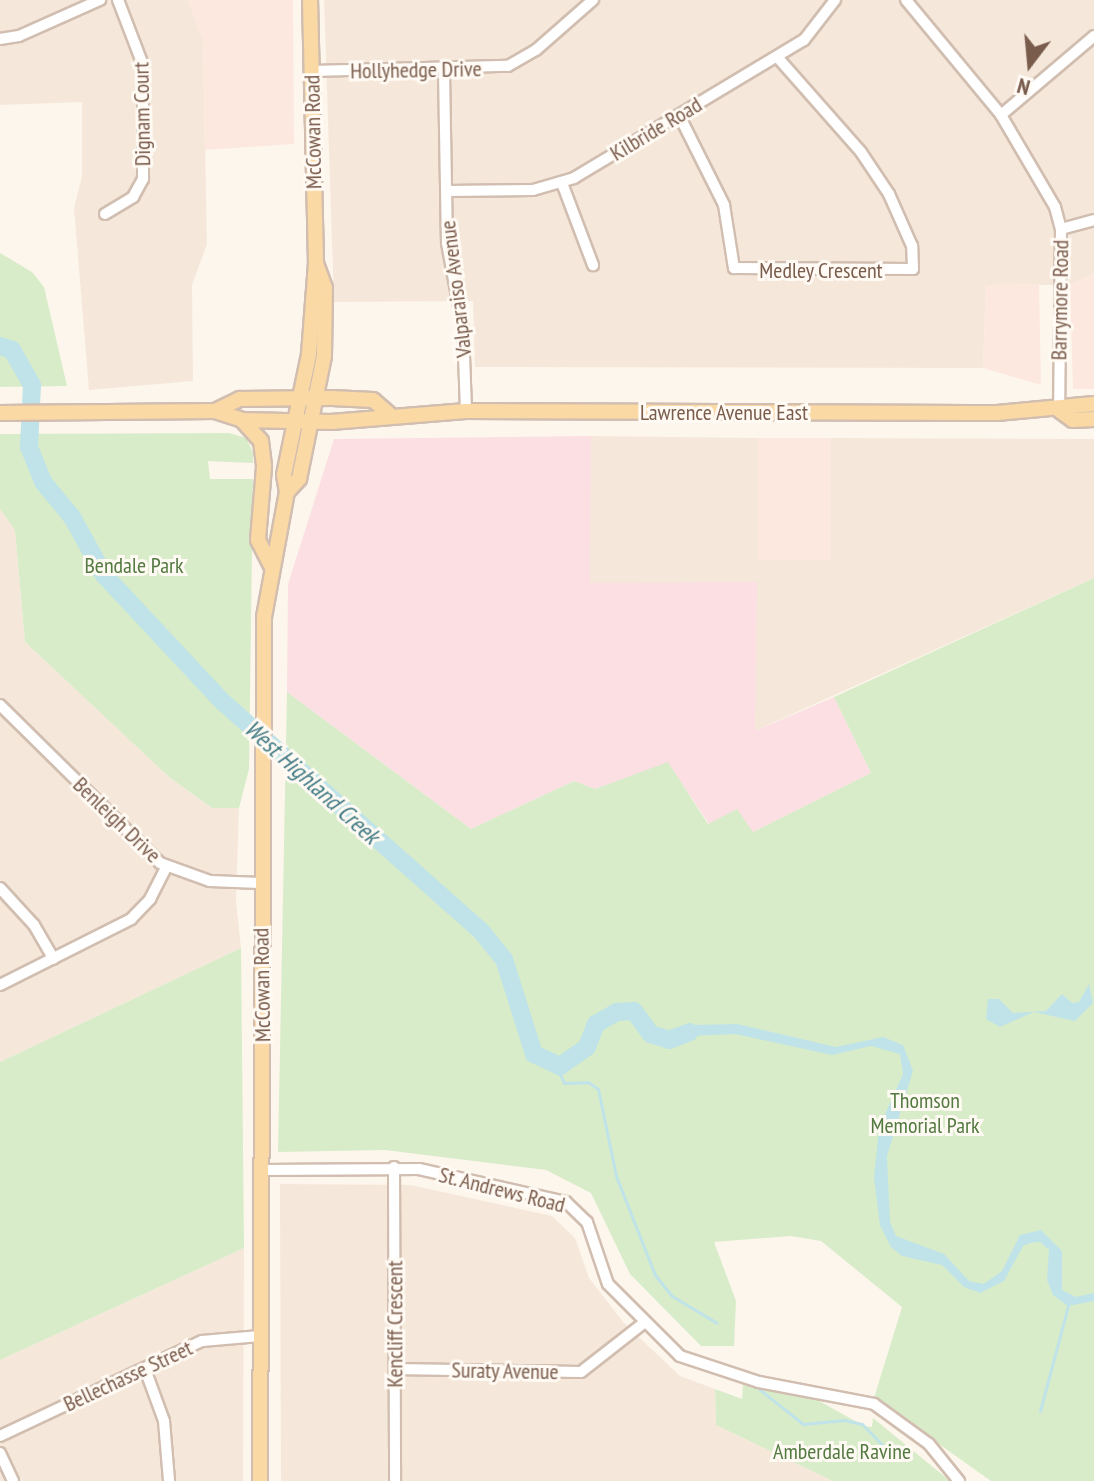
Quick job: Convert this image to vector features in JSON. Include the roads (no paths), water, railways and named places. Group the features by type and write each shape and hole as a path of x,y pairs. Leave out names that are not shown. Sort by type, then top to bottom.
{"main road":[{"name":"McCowan Road","path":"260,1481 262,717 271,565 287,492 284,475 302,398 316,263 310,0"},
{"name":"McCowan Road","path":"287,492 299,479 318,398 325,288 316,263"},
{"name":"Lawrence Avenue East","path":"215,411 240,399 318,398 373,400 389,414"},
{"name":"Lawrence Avenue East","path":"0,413 215,411 242,420 371,422 389,414 466,411 1059,410 1074,403 1094,404"},
{"name":"Lawrence Avenue East","path":"1059,410 1073,420 1094,419"},
{"path":"242,420 261,441 264,467 258,540 271,565"}],"street":[{"path":"0,39 19,36 100,0"},
{"name":"Dignam Court","path":"105,214 133,197 143,179 143,65 118,0"},
{"name":"Hollyhedge Drive","path":"312,71 483,70 523,60 593,0"},
{"name":"Kilbride Road","path":"447,191 533,190 562,183 778,58 804,40 835,0"},
{"name":"Barrymore Road","path":"906,0 1001,115 1046,186 1061,229 1059,410"},
{"path":"1001,115 1094,36"},
{"name":"Medley Crescent","path":"679,115 720,193 734,268 913,269 912,246 889,194 861,152 778,58"},
{"name":"Valparaiso Avenue","path":"444,72 448,257 463,328 466,411"},
{"path":"562,183 593,265"},
{"path":"1061,229 1094,220"},
{"name":"Benleigh Drive","path":"0,705 126,834 166,867 210,881 260,883"},
{"path":"0,985 135,916 166,867"},
{"path":"0,888 34,925 54,959"},
{"name":"St. Andrews Road","path":"263,1170 394,1167 566,1202 587,1222 608,1284 645,1322 691,1361 759,1382 874,1404 929,1444 959,1481"},
{"name":"Kencliff Crescent","path":"394,1167 395,1481"},
{"name":"Suraty Avenue","path":"395,1369 581,1372 645,1322"},
{"name":"Bellechasse Street","path":"0,1436 215,1337 260,1336"},
{"path":"145,1369 162,1409 169,1481"},
{"path":"0,1453 13,1481"}],"water":[{"path":"1089,984 1093,1003 1075,1021 1034,1012 1000,1027 986,1019 988,999 999,999 1013,1013 1046,1011 1062,994 1072,1003 1079,1002"},
{"path":"737,1024 836,1047 883,1037 903,1045 913,1071 887,1156 890,1222 896,1236 944,1254 969,1281 984,1284 1002,1271 1020,1235 1041,1230 1062,1251 1062,1290 1076,1297 1094,1293 1094,1301 1068,1306 1053,1295 1047,1280 1049,1250 1038,1240 1023,1246 1004,1281 980,1293 964,1287 942,1265 902,1256 891,1247 880,1225 874,1178 879,1128 903,1074 900,1054 871,1046 832,1055 735,1034 689,1036 692,1025"}],"waterway":[{"name":"West Highland Creek","path":"0,346 12,350 32,385 29,447 43,482 72,517 104,575 223,702 481,931 504,959 534,1054 560,1066 587,1047 596,1024 617,1012 634,1011 651,1034 669,1040 690,1032"},
{"path":"556,1067 564,1083 588,1082 598,1089 616,1176 655,1275 672,1296 717,1323"},
{"name":"West Highland Creek","path":"1028,1241 1038,1240"},
{"name":"West Highland Creek","path":"984,1284 995,1279"},
{"path":"1040,1411 1068,1306"},
{"path":"753,1384 803,1424 844,1420 862,1424 895,1458"}],"park label":[{"name":"Bendale Park","path":"134,566"},
{"name":"Thomson Memorial Park","path":"925,1112"},
{"name":"Amberdale Ravine","path":"842,1452"}]}
